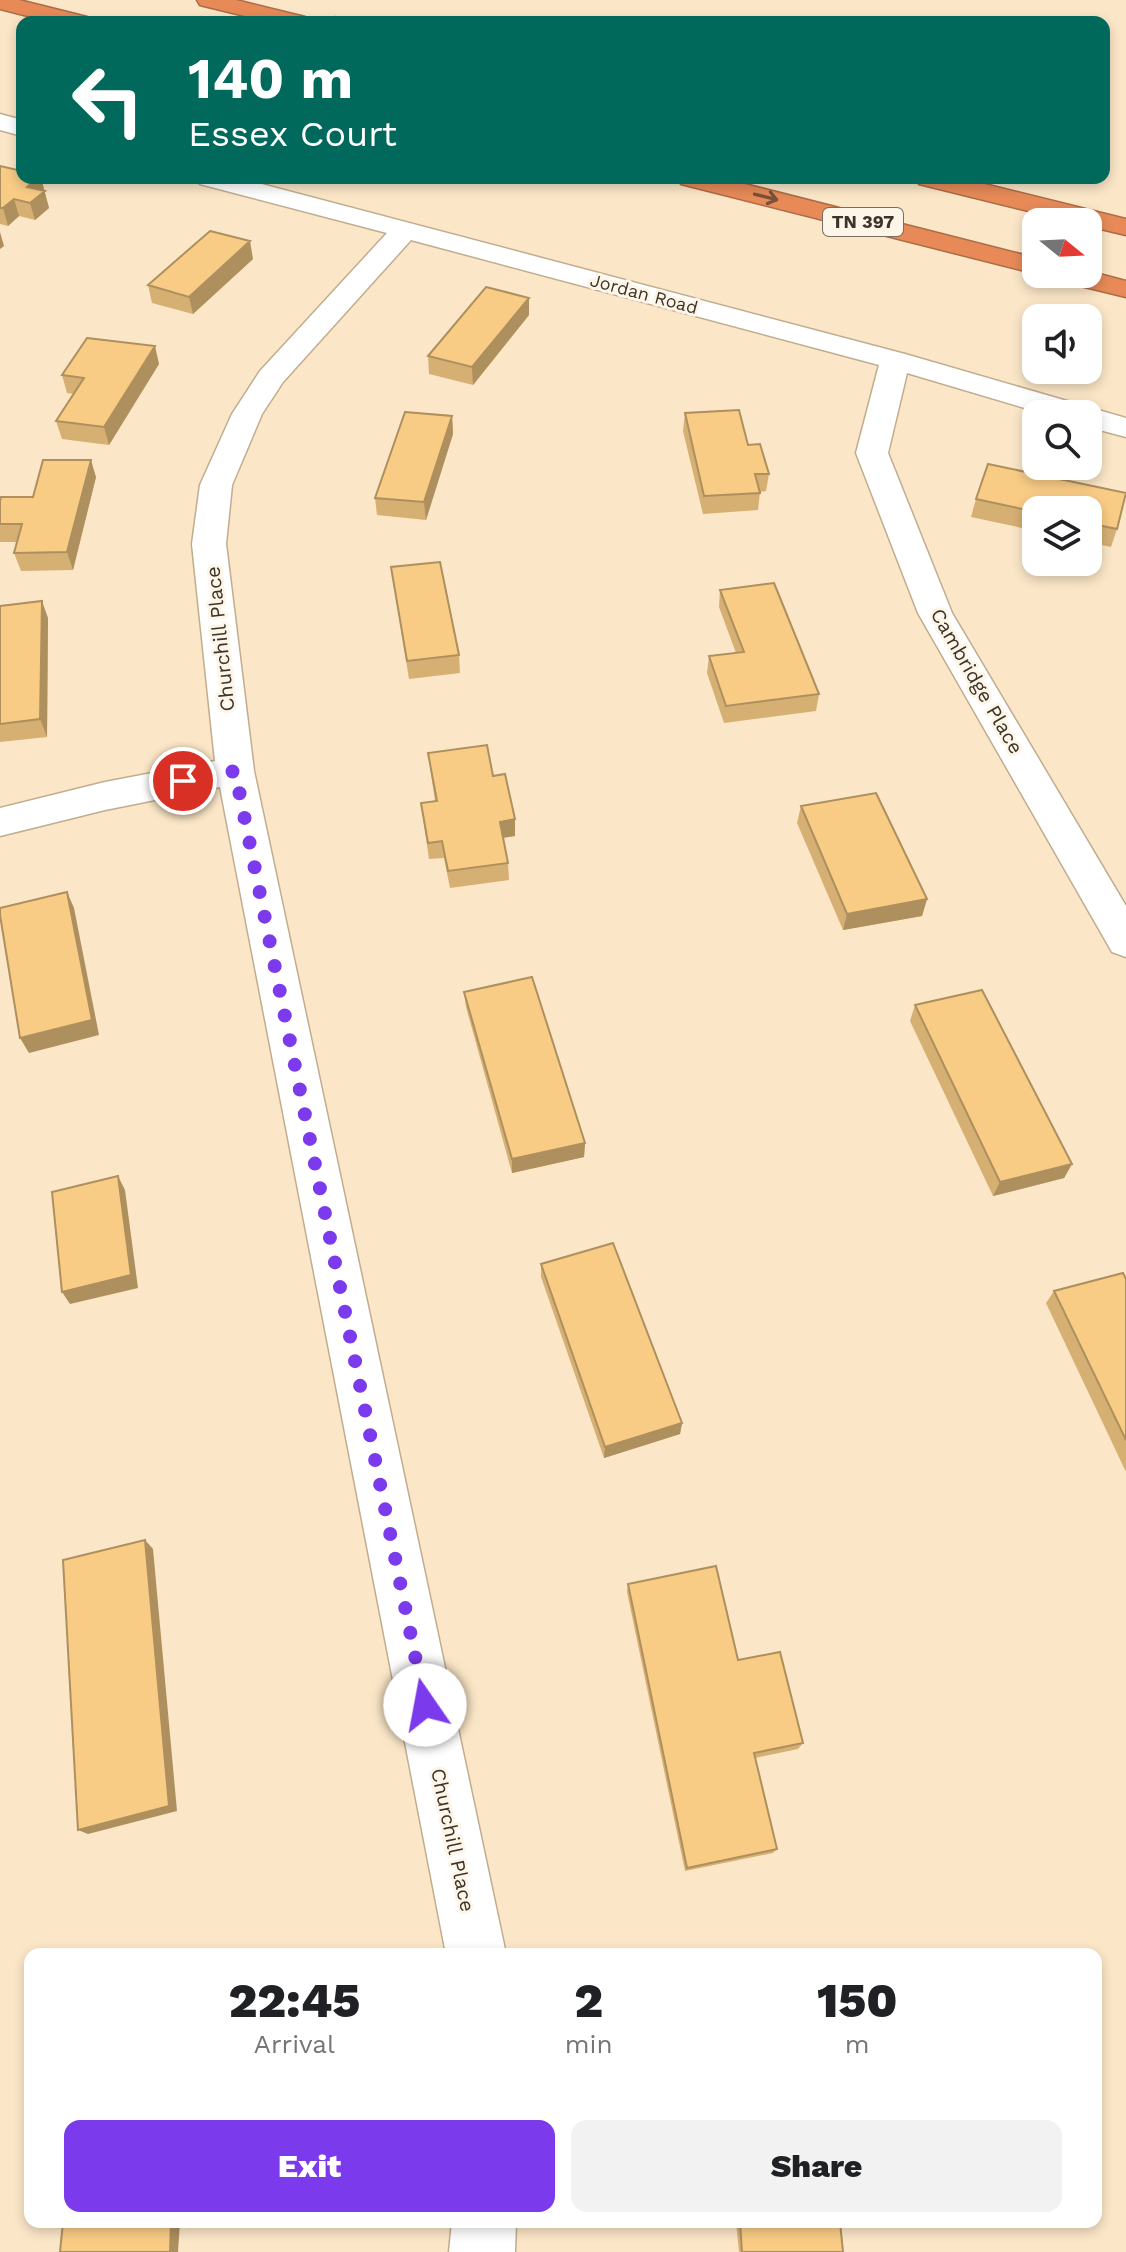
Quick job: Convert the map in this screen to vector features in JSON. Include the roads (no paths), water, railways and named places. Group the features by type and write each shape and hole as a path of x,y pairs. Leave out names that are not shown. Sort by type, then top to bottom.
{"highway":[{"path":"208,0 273,16"},
{"path":"0,2 55,16"},
{"name":"TN 397","path":"714,184 1022,262"},
{"path":"952,184 1126,227"},
{"path":"1102,283 1126,289"}],"street":[{"name":"Jordan Road","path":"232,184 895,360 1031,400"},
{"name":"Churchill Place","path":"405,230 271,377 247,414 216,485 209,544 235,771 475,1948"},
{"name":"Cambridge Place","path":"895,360 872,453 935,613 1126,941"},
{"path":"1102,421 1126,428"},
{"path":"0,822 105,796 235,771"},
{"path":"482,2252 484,2228"}]}
